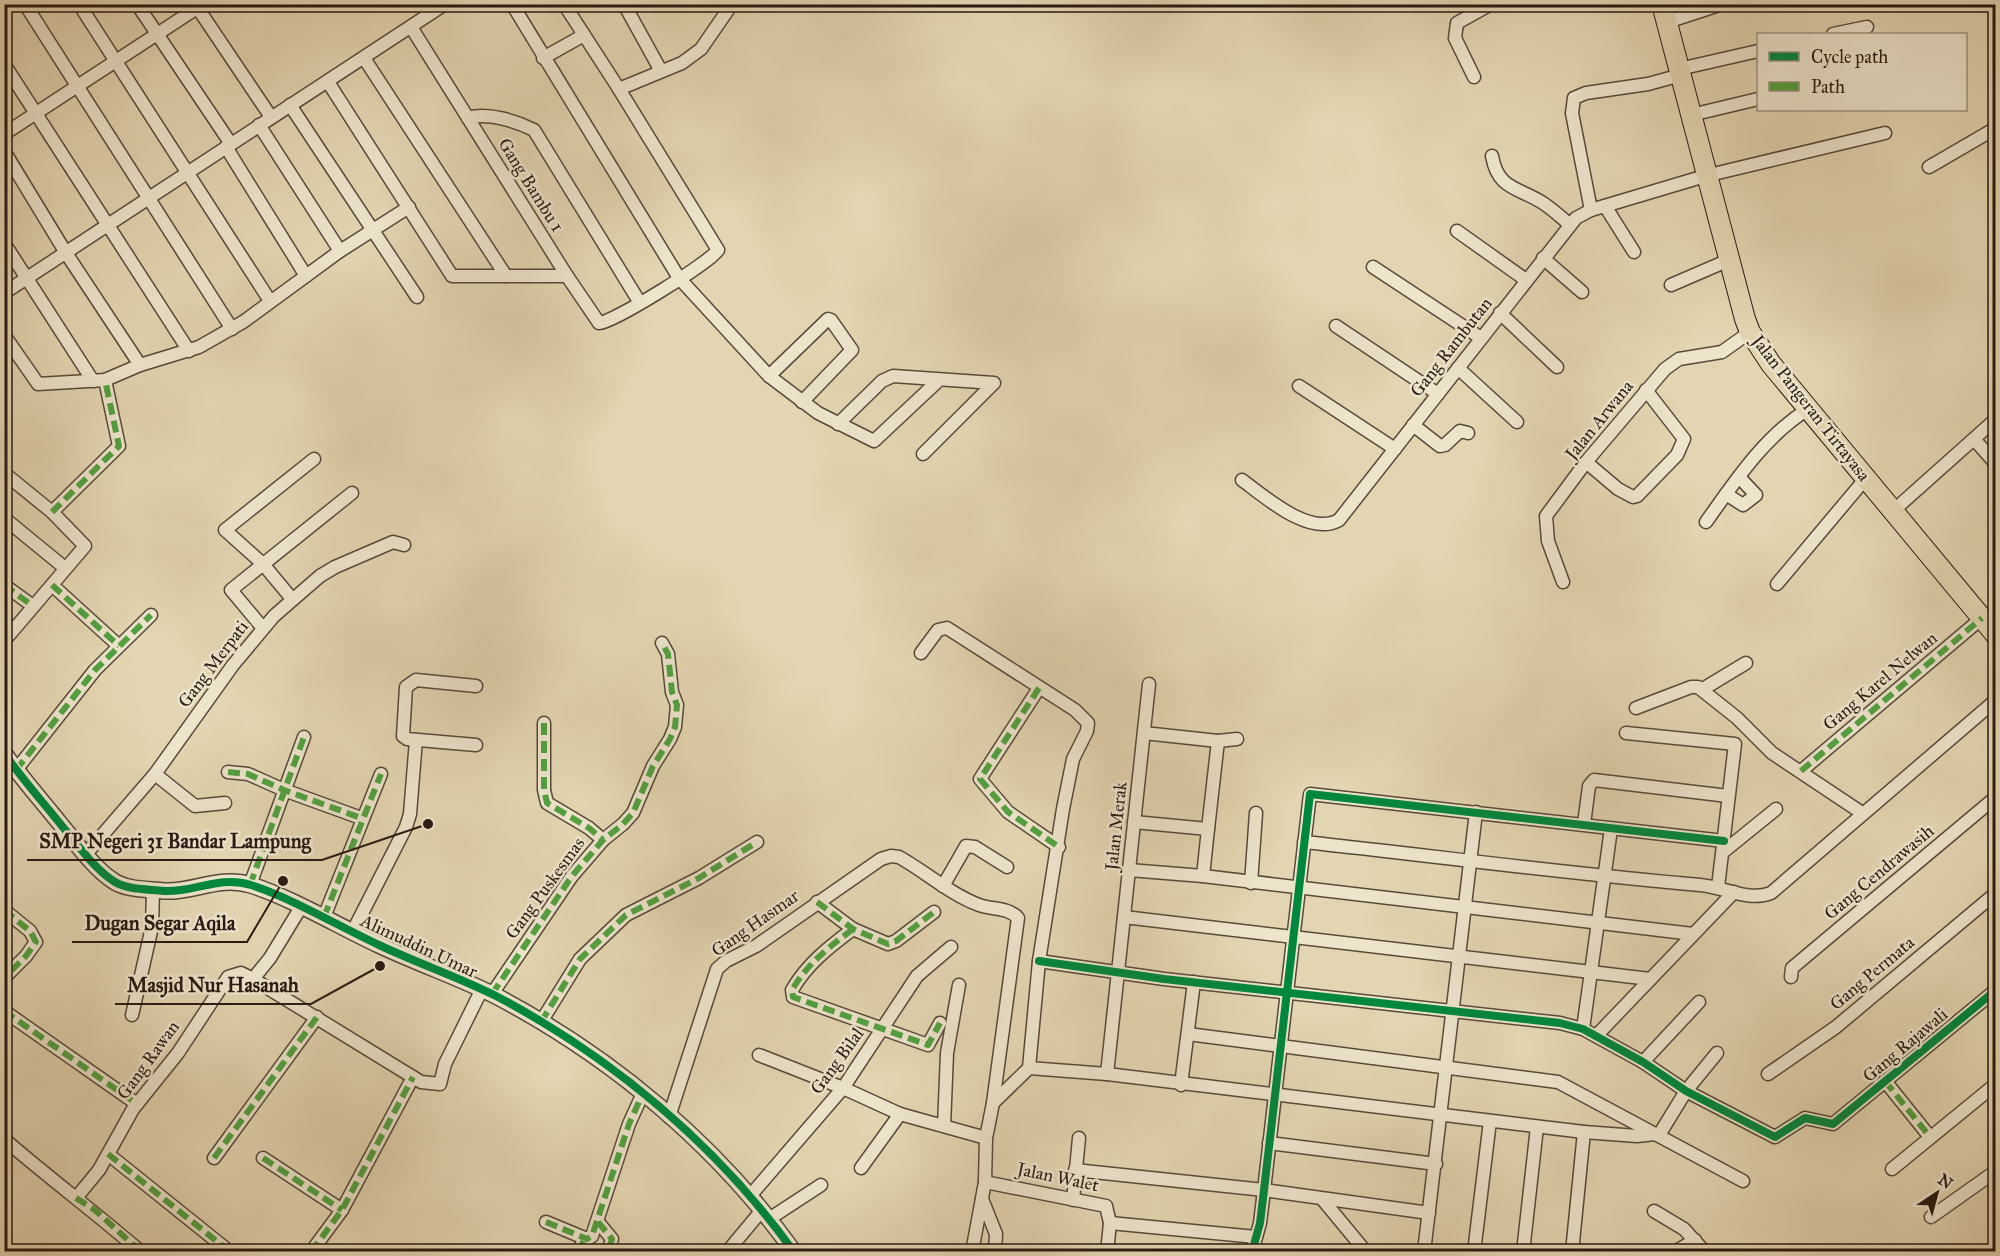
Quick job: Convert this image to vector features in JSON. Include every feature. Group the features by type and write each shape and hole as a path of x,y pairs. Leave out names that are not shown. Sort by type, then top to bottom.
{"main road":[{"name":"Jalan Pangeran Tirtayasa","path":"1664,13 1705,176 1750,332 1771,364 1995,635"}],"street":[{"path":"25,4 148,201 232,329"},
{"path":"79,4 270,301"},
{"path":"137,4 228,145 306,276"},
{"path":"4,293 148,201 228,145 445,4"},
{"path":"512,4 679,278 769,376 802,402 838,424 874,441 939,380"},
{"path":"468,118 485,116 523,124 534,130 640,303 714,255 718,248 564,4"},
{"path":"619,89 682,63 701,49 732,4"},
{"path":"1474,77 1454,32 1457,23 1491,4"},
{"path":"1664,13 1722,4"},
{"path":"1993,4 1995,10"},
{"path":"4,134 196,6 271,117"},
{"path":"630,6 661,71"},
{"name":"Gang Bambu 1","path":"411,27 567,276 599,322 610,320 640,303"},
{"path":"1838,33 1867,27"},
{"path":"543,58 584,35"},
{"path":"1591,210 1572,113 1574,98 1586,93 1648,84 1680,72 1757,51"},
{"path":"364,58 506,276"},
{"path":"4,64 189,351"},
{"path":"328,82 452,276 567,276"},
{"path":"1691,115 1757,99"},
{"path":"290,105 417,297"},
{"path":"259,125 340,251"},
{"path":"1929,167 1995,128"},
{"name":"Gang Rambutan","path":"1242,480 1271,502 1299,518 1323,525 1333,524 1339,520 1395,449 1569,224 1591,210 1705,176 1885,133"},
{"path":"4,152 66,253 140,365"},
{"path":"1492,156 1494,170 1502,180 1514,190 1541,202 1569,224"},
{"path":"1605,206 1634,252"},
{"path":"4,335 38,384 59,385 99,380 189,351 232,329 340,251 409,207"},
{"path":"1456,231 1526,280"},
{"path":"4,243 27,280 99,380 119,446 108,460 52,512"},
{"path":"1543,258 1582,292"},
{"path":"1671,285 1729,261"},
{"path":"1373,267 1481,338"},
{"path":"1500,313 1524,333 1557,367"},
{"path":"769,376 805,339 828,319 831,320 852,350 802,402"},
{"path":"1336,326 1438,394"},
{"name":"Jalan Arwana","path":"1563,582 1548,541 1546,516 1586,462 1670,364 1679,359 1722,352 1750,332"},
{"path":"1458,368 1517,422"},
{"path":"838,424 887,378 994,382 923,454"},
{"path":"1299,386 1395,449"},
{"path":"1586,462 1618,489 1633,497 1637,496 1677,455 1684,439 1646,390"},
{"path":"1706,522 1768,440 1787,423 1809,409"},
{"path":"1893,512 1995,419"},
{"path":"1413,425 1440,446 1445,445 1460,431 1468,433"},
{"path":"1974,439 1995,464"},
{"path":"292,599 263,564 225,530 314,459"},
{"path":"4,472 52,512 85,545 4,641"},
{"path":"1726,494 1743,505 1756,495 1739,477"},
{"path":"1777,584 1866,478"},
{"path":"262,627 231,590 352,493"},
{"path":"4,518 65,568"},
{"name":"Gang Merpati","path":"86,854 155,774 262,627 292,599 335,567 393,542 404,545"},
{"path":"4,585 33,606"},
{"path":"52,585 119,646"},
{"path":"16,770 95,670 151,615"},
{"name":"Gang Karel Nelwan","path":"1801,771 1982,618"},
{"path":"921,653 938,630 947,628 1085,717 1088,723 1073,759 1039,961 1029,1068 993,1103"},
{"name":"Gang Puskesmas","path":"414,1077 429,1085 440,1084 446,1064 486,992 572,876 603,840 633,813 653,766 675,728 677,705 672,692 668,654 662,643"},
{"path":"1702,689 1746,663"},
{"path":"476,686 416,680 409,683 406,687 402,729 403,736 417,740 476,745"},
{"name":"Jalan Merak","path":"1107,1074 1149,684"},
{"path":"1636,708 1691,687 1702,689 1737,718 1772,753 1862,813"},
{"path":"1039,688 980,779 1008,812 1059,848"},
{"path":"1304,842 1604,877 1718,887 1752,897 1771,893 1995,700"},
{"path":"544,723 544,790 547,803 589,828 603,840"},
{"path":"1144,733 1218,741 1237,739"},
{"path":"1626,733 1735,744 1718,887"},
{"path":"250,885 304,737"},
{"path":"352,933 406,827 410,814 417,740"},
{"path":"1203,876 1218,741"},
{"name":"Alimuddin Umar","path":"4,753 86,854 112,880 126,887 166,891 207,883 236,882 250,885 486,992 541,1022 644,1093 719,1162 794,1251"},
{"path":"228,772 248,774 284,790 361,818"},
{"path":"155,774 195,806 225,803"},
{"path":"324,917 361,818 381,774"},
{"path":"1584,824 1589,786 1594,780 1728,796"},
{"path":"1252,1251 1264,1190 1309,796 1312,793 1584,824 1724,847 1776,809"},
{"name":"Gang Cendrawasih","path":"1791,977 1792,968 1995,797"},
{"path":"1424,1251 1476,812"},
{"path":"1251,882 1256,813"},
{"path":"1134,822 1208,829"},
{"path":"1583,1029 1611,829"},
{"path":"541,1022 580,960 626,915 699,878 757,843"},
{"path":"972,1251 985,1182 986,1138 993,1103 1018,918 1006,910 979,905 943,886 966,846 975,847 1007,867"},
{"name":"Gang Hasmar","path":"669,1117 717,969 726,961 756,946 881,859 891,856 911,864 943,886"},
{"path":"1129,870 1203,876 1694,934"},
{"path":"132,1015 152,927 153,889"},
{"path":"1596,1036 1734,892"},
{"name":"Gang Permata","path":"1768,1074 1836,1027 1995,893"},
{"path":"817,902 853,929 888,944 896,941 934,912"},
{"path":"301,907 270,958 253,979 414,1077 342,1210 311,1251"},
{"path":"4,910 30,931 36,942 26,956 4,978"},
{"path":"1124,917 1650,980"},
{"path":"853,929 823,952 804,972 791,994 796,1000 884,1028 928,1045 940,1023"},
{"name":"Gang Bilal","path":"750,1196 843,1088 917,976 951,947"},
{"path":"1039,961 1118,973 1286,990 1560,1023 1583,1029 1596,1036 1643,1062 1686,1091"},
{"name":"Gang Rawan","path":"76,1198 89,1185 137,1104 178,1053 228,977 241,974 253,979"},
{"path":"1181,1085 1194,982"},
{"path":"944,1126 947,1053 959,985"},
{"name":"Gang Rajawali","path":"1686,1091 1772,1137 1780,1137 1805,1118 1833,1124 1995,990"},
{"path":"1643,1062 1700,1002"},
{"path":"4,1011 137,1104"},
{"path":"214,1158 317,1017"},
{"path":"1188,1034 1558,1082 1743,1181"},
{"path":"1657,1135 1686,1091 1717,1053"},
{"path":"759,1055 843,1088 900,1114 986,1138"},
{"path":"1029,1068 1107,1074 1181,1085 1537,1127 1637,1136 1657,1135"},
{"path":"1885,1081 1930,1137"},
{"path":"1892,1169 1995,1084"},
{"path":"546,1222 585,1238 592,1236 629,1124 644,1093"},
{"path":"861,1168 900,1114"},
{"path":"1474,1251 1490,1121"},
{"path":"1523,1251 1537,1127"},
{"path":"1572,1251 1584,1132"},
{"path":"1073,1200 1079,1138"},
{"path":"4,1139 94,1210 141,1251"},
{"path":"1269,1143 1436,1164"},
{"path":"108,1154 230,1251"},
{"path":"263,1158 342,1210"},
{"path":"1075,1170 1264,1190 1323,1200 1430,1213"},
{"path":"1931,1217 1995,1171"},
{"name":"Jalan Walet","path":"985,1182 1106,1206 1110,1223"},
{"path":"727,1251 766,1215 821,1185"},
{"path":"982,1199 996,1233 995,1251"},
{"path":"1323,1200 1366,1251"},
{"path":"1654,1211 1684,1229 1705,1251"},
{"path":"598,1222 612,1239 608,1251"},
{"path":"1107,1251 1110,1223 1256,1237"},
{"path":"578,1251 585,1238"},
{"path":"1675,1251 1695,1240"}],"marked path":[{"path":"52,512 119,446 105,380"},
{"path":"4,585 33,606"},
{"path":"52,585 119,646"},
{"path":"16,770 95,670 151,615"},
{"path":"1801,771 1982,618"},
{"path":"492,994 572,876 603,840 633,813 653,766 670,739 675,727 677,705 672,692 668,654 662,643"},
{"path":"1039,688 980,779 1008,812 1059,847"},
{"path":"544,723 544,790 547,803 589,828 603,840"},
{"path":"250,885 304,737"},
{"path":"228,772 248,774 284,790 361,818"},
{"path":"324,917 381,774"},
{"path":"541,1022 580,959 626,915 699,878 757,842"},
{"path":"817,902 853,929 888,944 896,941 934,912"},
{"path":"4,910 30,931 36,942 26,956 4,978"},
{"path":"853,929 827,949 804,972 792,990 793,997 928,1045 940,1023"},
{"path":"4,1011 137,1104"},
{"path":"214,1158 317,1017"},
{"path":"311,1252 342,1210 413,1077"},
{"path":"1885,1081 1930,1137"},
{"path":"546,1222 587,1239 592,1236 629,1124 643,1093"},
{"path":"108,1154 230,1252"},
{"path":"263,1158 342,1210"},
{"path":"76,1198 95,1210 141,1252"},
{"path":"598,1222 612,1239 608,1252"},
{"path":"578,1252 585,1238"}],"cycle path":[{"path":"4,753 98,869 123,886 175,891 228,882 251,885 300,905 393,952 482,989 539,1020 581,1047 660,1107 731,1175 794,1252"},
{"path":"1252,1252 1260,1223 1310,794 1724,841"},
{"path":"1039,961 1164,979 1560,1023 1583,1029 1643,1062 1686,1091 1775,1137 1805,1118 1833,1124 1996,990"}],"place":[{"name":"SMP Negeri 31 Bandar Lampung","path":"428,824"},
{"name":"Dugan Segar Aqila","path":"283,881"},
{"name":"Masjid Nur Hasanah","path":"380,966"}]}
